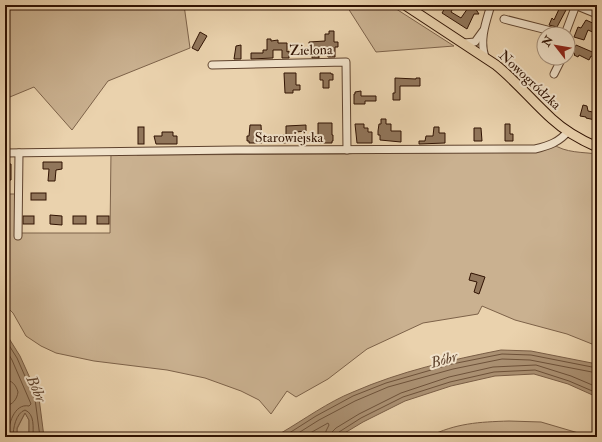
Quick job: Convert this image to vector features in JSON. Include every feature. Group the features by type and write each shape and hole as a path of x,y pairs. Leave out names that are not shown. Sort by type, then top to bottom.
{"main road":[{"name":"Nowogródzka","path":"405,5 485,57 507,74 552,120 568,132 597,147"}],"street":[{"path":"485,57 482,49 484,29 491,5"},
{"path":"567,26 576,5 597,14"},
{"path":"504,19 536,27"},
{"path":"464,43 475,42 484,29"},
{"name":"Zielona","path":"212,65 346,62 347,150"},
{"path":"554,74 558,66"},
{"name":"Starowiejska","path":"5,153 236,150 535,149 557,142 568,132"},
{"path":"18,236 19,153"}],"shaded area":[{"path":"5,5 184,5 190,48 108,81 72,130 34,87 5,99"},
{"path":"346,5 390,5 454,46 376,52"},
{"path":"553,144 569,151 597,154 597,346 567,334 515,320 482,306 478,314 423,323 367,349 328,379 296,397 287,391 271,414 259,400 241,391 205,378 167,370 94,361 56,353 41,346 26,336 13,313 5,305 5,194 20,194 19,233 110,233 111,151 131,150 137,155 347,154 425,147 544,146"},
{"path":"25,413 29,420 29,437 17,437 17,429"},
{"path":"509,421 541,422 592,437 428,437 438,432 468,424"}],"water":[{"path":"5,332 20,356 39,398 44,437 29,437 29,420 25,413 17,428 17,437 5,437 5,400 9,392 5,386"},
{"path":"501,350 531,351 597,364 597,397 568,384 534,374 495,376 451,386 405,401 363,422 338,437 277,437 281,433 344,396 389,378 426,367"}],"building":[{"path":"470,5 476,6 475,8 479,14 474,14 467,29 442,13 445,8 447,9 448,7 452,10 451,12 461,18"},
{"path":"560,7 566,10 558,26 549,25 552,18 554,20"},
{"path":"586,20 597,25 597,34 588,30 584,40 576,38 578,27 581,28"},
{"path":"329,31 334,31 334,42 338,42 338,47 335,47 335,57 319,55 319,58 312,58 313,47 309,47 309,42 325,41 325,34 329,34"},
{"path":"200,32 207,36 198,51 192,48"},
{"path":"267,39 271,39 271,41 278,40 278,43 287,43 289,58 282,58 282,50 273,50 273,58 251,59 251,53 263,53 263,50 267,50"},
{"path":"241,45 241,59 234,59 236,46"},
{"path":"576,45 597,54 596,58 591,56 589,60 579,55 578,57 576,56"},
{"path":"284,73 296,73 296,85 300,85 300,90 293,90 293,93 285,93"},
{"path":"320,73 333,74 333,80 329,80 329,88 323,88 323,80 320,80"},
{"path":"395,78 420,78 420,86 400,86 400,100 393,100 393,93 395,93"},
{"path":"361,91 361,96 376,96 376,101 365,101 365,104 354,104 355,92"},
{"path":"583,105 587,106 588,111 597,113 595,120 580,116"},
{"path":"381,119 386,119 386,124 391,124 391,131 401,131 401,142 380,140 378,131 379,124 381,124"},
{"path":"318,123 332,123 332,143 318,143"},
{"path":"355,124 364,124 364,128 368,128 368,132 372,132 372,143 357,143"},
{"path":"505,124 510,124 510,134 513,134 513,141 505,141"},
{"path":"250,125 261,125 262,143 249,143 249,141 247,141"},
{"path":"306,125 306,131 296,132 296,142 283,143 283,135 286,135 286,126"},
{"path":"138,127 144,127 144,144 138,144"},
{"path":"434,127 439,127 439,133 445,133 445,143 419,144 419,141 425,141 426,136 433,136"},
{"path":"474,128 481,128 482,141 474,141"},
{"path":"162,132 173,132 173,136 177,136 177,144 156,144 154,136 162,136"},
{"path":"43,162 62,162 62,169 56,170 55,181 48,181 49,169 43,169"},
{"path":"6,164 11,164 11,180 5,180"},
{"path":"31,193 46,193 46,200 31,200"},
{"path":"50,215 62,216 62,225 50,224"},
{"path":"23,216 34,216 34,224 23,224"},
{"path":"73,216 86,216 86,224 73,224"},
{"path":"97,216 109,216 109,224 97,224"},
{"path":"471,273 485,277 479,294 474,292 477,282 469,280"}],"water label":[{"name":"Bóbr","path":"444,360"},
{"name":"Bóbr","path":"36,389"}]}
